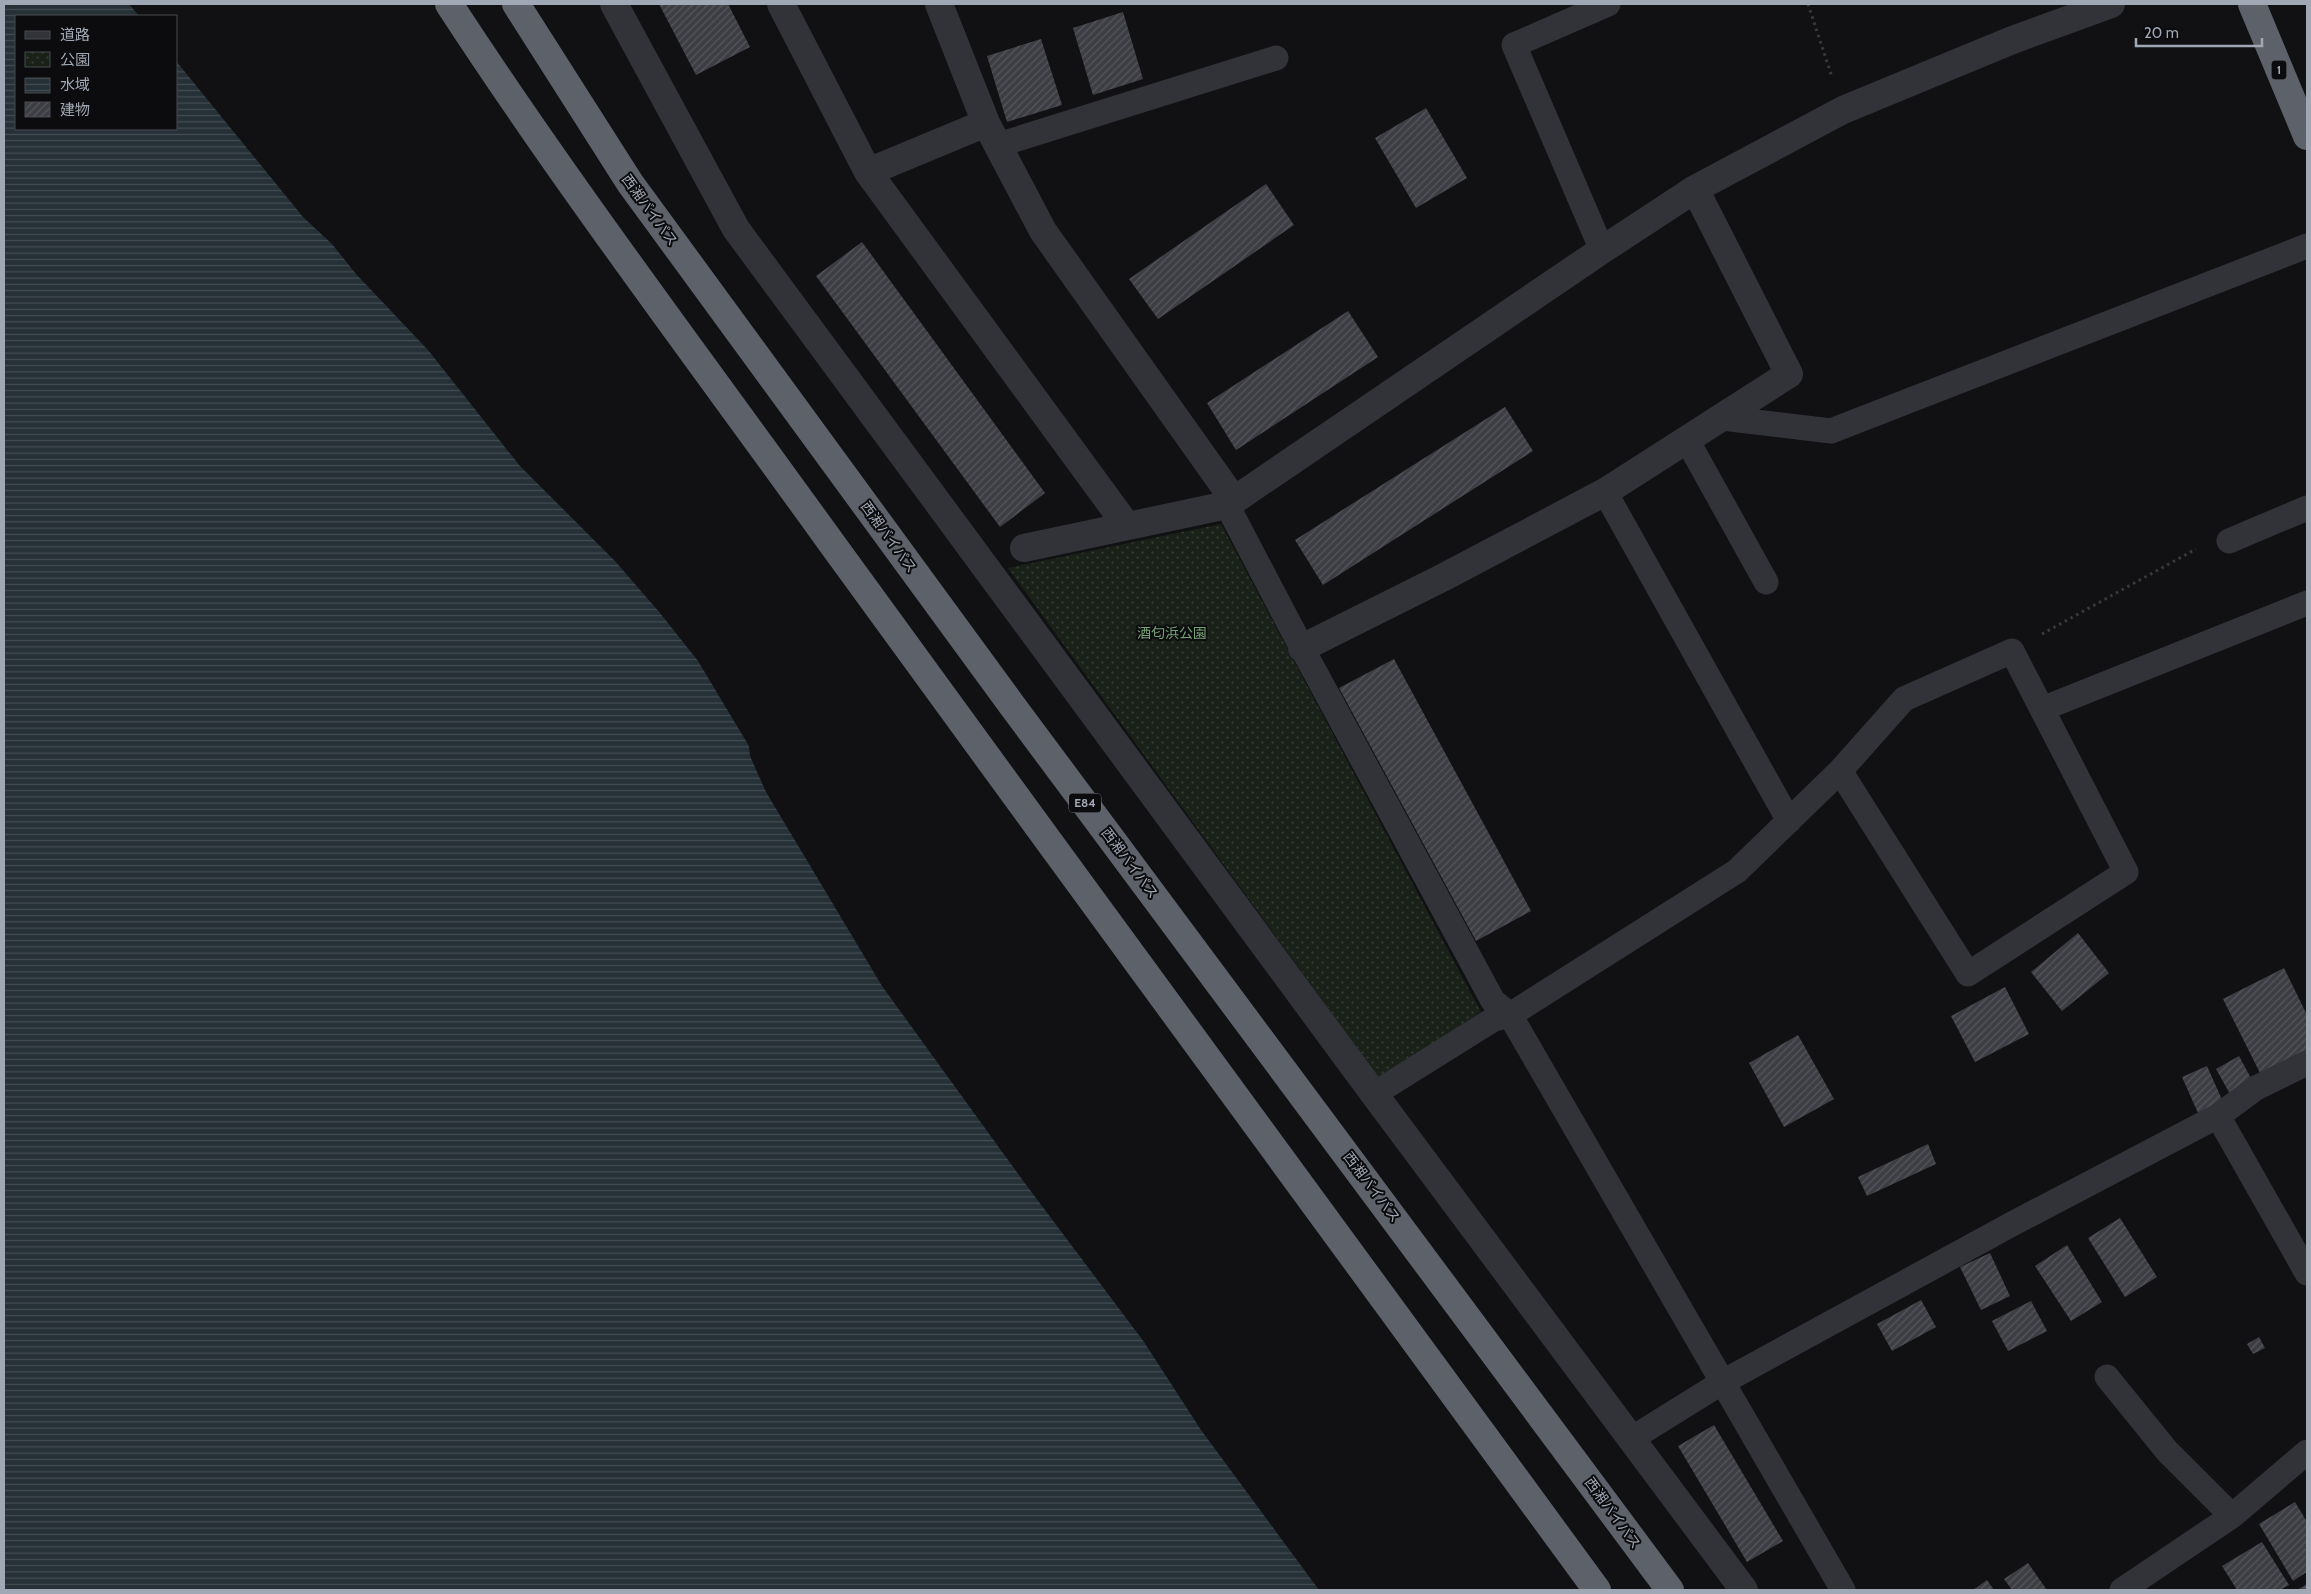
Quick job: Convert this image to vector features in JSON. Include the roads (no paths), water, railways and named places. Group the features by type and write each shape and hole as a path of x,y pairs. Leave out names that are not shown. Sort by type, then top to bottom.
{"highway":[{"path":"449,4 520,112 961,722 1388,1302 1597,1590"},
{"name":"西湘バイパス","path":"516,4 636,191 1011,704 1670,1590"},
{"name":"1","path":"2252,4 2307,136"}],"street":[{"path":"614,4 736,229 1374,1094 1744,1590"},
{"path":"781,4 868,172 1126,526"},
{"path":"939,4 992,134 1043,231 1231,502"},
{"path":"1024,548 1231,502 1695,189 1843,110 2010,41 2111,4"},
{"path":"868,172 992,134"},
{"path":"1302,648 1444,577 1604,492 1789,374 1695,189"}],"lane":[{"path":"1602,250 1514,44 1576,10 1608,4"},
{"path":"992,134 1276,58"},
{"path":"1722,418 1831,431 2307,246"},
{"path":"1688,440 1766,582"},
{"path":"1604,492 1789,821"},
{"path":"1231,502 1302,648 1493,1001 1510,1015 1843,1590"},
{"path":"2229,540 2307,508"},
{"path":"2042,709 2307,603"},
{"path":"1374,1094 1494,1019 1510,1015 1738,871 1840,771 1904,699 2012,651 2126,872 1968,974 1840,771"},
{"path":"1632,1439 1722,1383 2012,1224 2218,1116 2256,1088 2307,1063"},
{"path":"2218,1116 2307,1273"},
{"path":"2107,1377 2167,1451 2232,1516"},
{"path":"2122,1590 2232,1516 2307,1452"}],"water":[{"path":"4,4 129,4 138,15 15,15 15,130 178,130 178,63 303,217 332,244 356,274 428,350 520,466 615,561 698,661 749,746 750,756 766,792 882,986 1024,1182 1144,1342 1201,1430 1319,1590 4,1590"}],"park label":[{"name":"酒匂浜公園","path":"1172,633"}]}
